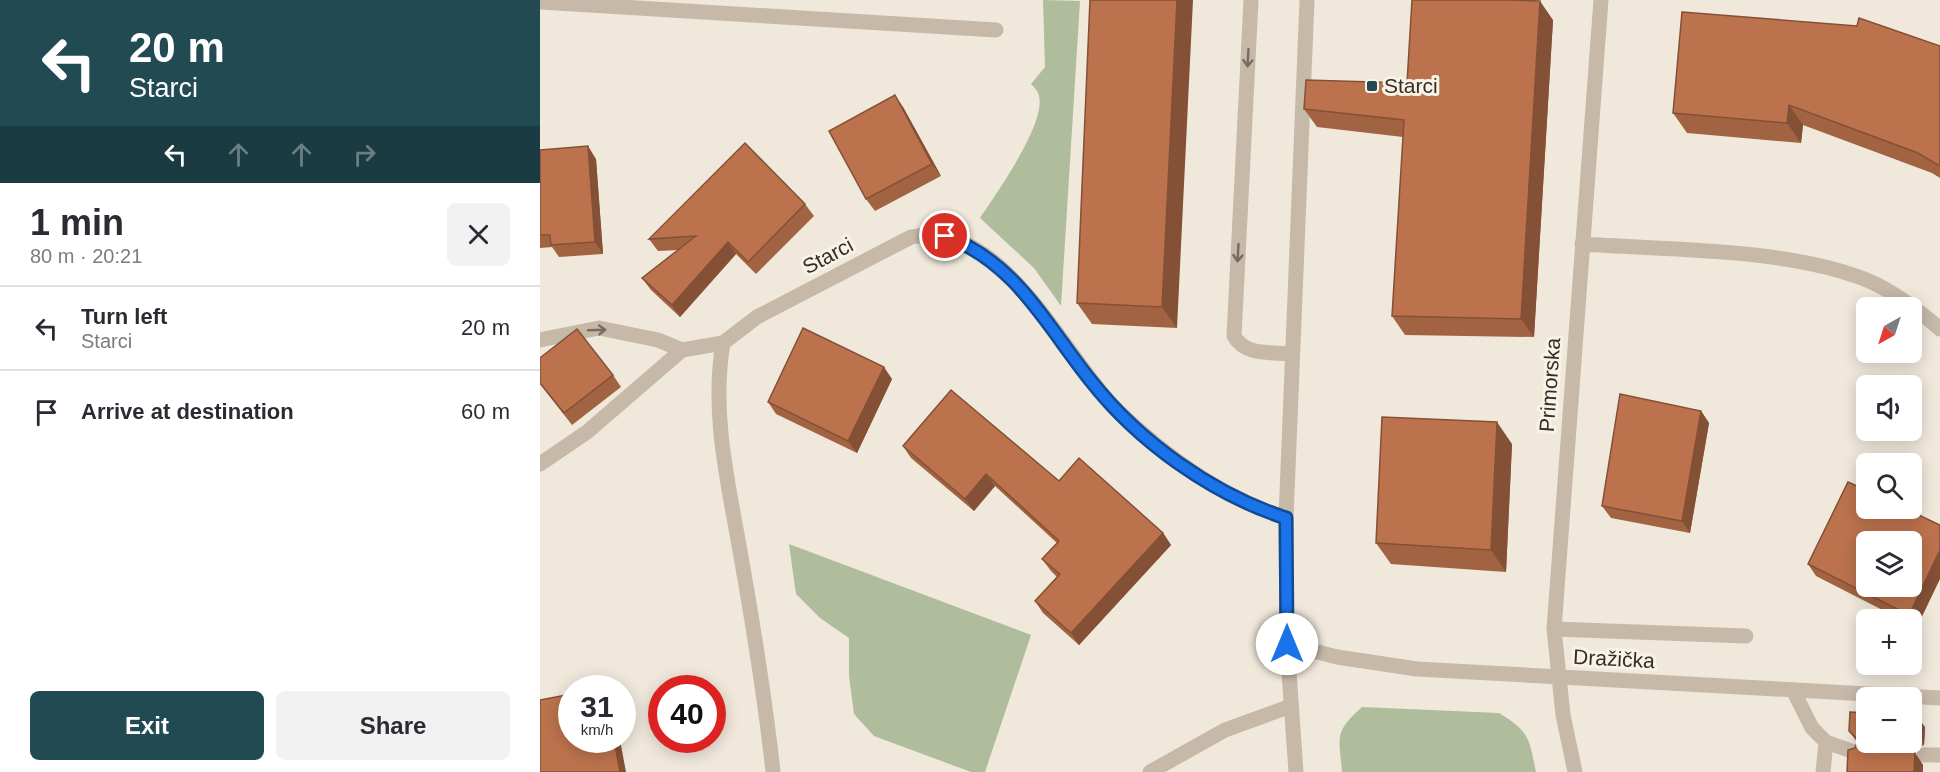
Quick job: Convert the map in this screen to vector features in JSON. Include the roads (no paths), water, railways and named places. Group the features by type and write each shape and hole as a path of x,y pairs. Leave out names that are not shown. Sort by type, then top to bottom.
{"street":[{"path":"1251,0 1234,336 1239,345 1247,350 1292,354"},
{"path":"1296,772 1287,644 1286,518 1307,0"},
{"name":"Primorska","path":"1575,772 1566,736 1557,677 1554,629 1601,0"},
{"path":"540,2 996,30"},
{"name":"Starci","path":"723,343 757,317 911,237 927,233 945,236 966,244 990,258 1013,280 1091,382 1118,411 1160,449 1223,491 1255,508 1286,518"},
{"path":"1581,244 1803,261 1861,277 1918,310 1940,329"},
{"path":"540,340 599,328 658,340 682,350"},
{"path":"540,464 587,432 682,350 723,343 717,376 721,441 746,584 773,772"},
{"path":"1554,629 1746,636"},
{"name":"Dražička","path":"1287,644 1338,657 1417,669 1940,698"},
{"path":"1793,690 1812,728 1826,742 1856,753"},
{"path":"1150,772 1225,730 1291,706"},
{"path":"1823,772 1826,742"},
{"path":"1924,754 1940,755"}],"place":[{"name":"Starci","path":"1372,86"}]}
